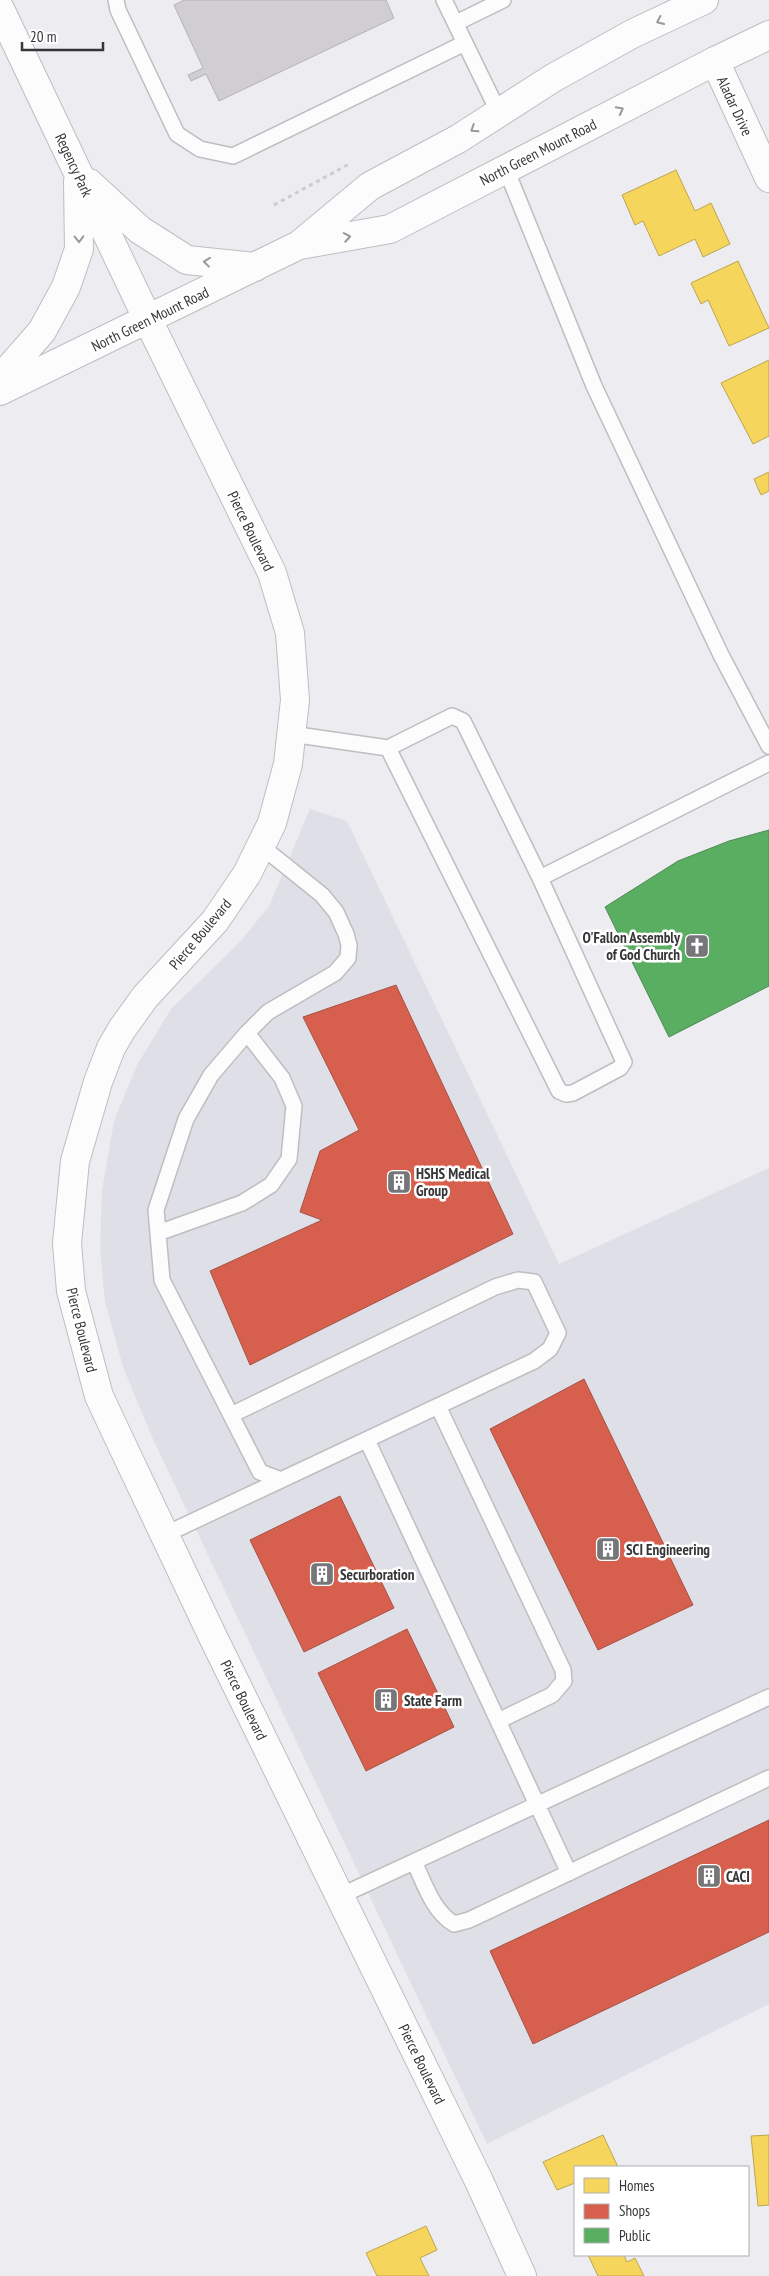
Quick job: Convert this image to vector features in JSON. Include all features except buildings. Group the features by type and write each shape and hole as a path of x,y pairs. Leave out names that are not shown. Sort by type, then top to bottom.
{"street":[{"name":"North Green Mount Road","path":"0,391 299,245 370,186 458,139 553,78 632,34 704,0"},
{"name":"Regency Park","path":"0,9 148,320"},
{"name":"North Green Mount Road","path":"299,245 390,229 769,35"},
{"name":"Aladar Drive","path":"715,61 769,178"},
{"path":"78,173 140,230 187,260 255,267"},
{"path":"0,379 42,331 66,287 79,249 78,173"},
{"name":"Pierce Boulevard","path":"148,320 272,573 290,633 295,700 288,764 272,823 247,874 215,920 145,997 122,1029 111,1048 98,1082 75,1161 67,1243 71,1292 100,1396 164,1535 479,2181 522,2276"}],"lane":[{"path":"116,0 118,10 177,134 200,149 233,156 465,43"},
{"path":"444,0 499,113"},
{"path":"456,23 503,0"},
{"path":"506,169 594,386 721,655 769,746"},
{"path":"291,734 388,748 452,716 463,721 540,878 624,1062 620,1068 573,1093 566,1094 559,1090 388,748"},
{"path":"540,878 769,763"},
{"path":"260,846 322,894 336,912 349,945 348,958 335,973 268,1012 211,1075 186,1120 156,1210 162,1280 260,1472 281,1480"},
{"path":"158,1234 242,1203 271,1185 289,1159 294,1106 282,1078 247,1033"},
{"path":"164,1535 534,1361 550,1349 558,1334 534,1282 518,1280 495,1287 231,1415"},
{"path":"438,1406 563,1670 564,1681 552,1695 498,1722"},
{"path":"367,1440 569,1873"},
{"path":"340,1896 769,1697"},
{"path":"414,1862 435,1906 443,1917 454,1924 469,1920 769,1778"}],"shaded area":[{"path":"310,809 347,821 559,1264 769,1168 769,2004 487,2144 152,1437 123,1367 105,1302 100,1250 102,1190 114,1121 137,1065 171,1009 239,943 269,906"}],"place":[{"name":"O'Fallon Assembly of God Church","path":"697,946"},
{"name":"HSHS Medical Group","path":"399,1182"},
{"name":"SCI Engineering","path":"608,1549"},
{"name":"Securboration","path":"322,1574"},
{"name":"State Farm","path":"386,1700"},
{"name":"CACI","path":"709,1876"}]}
